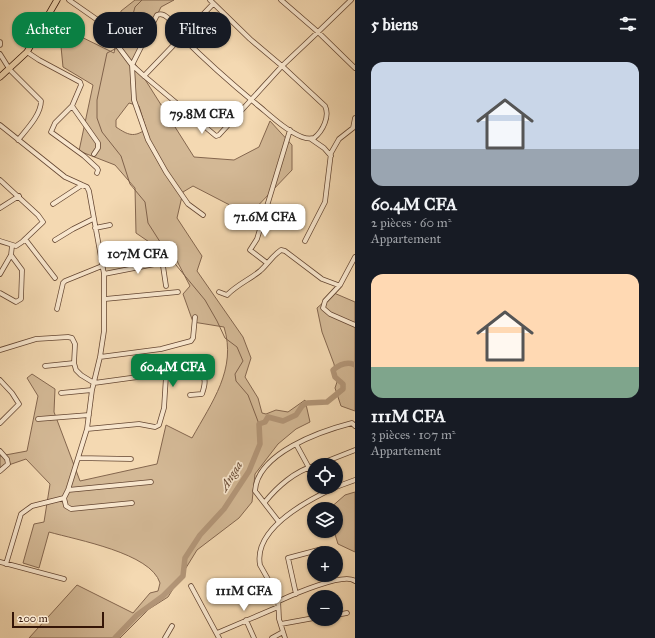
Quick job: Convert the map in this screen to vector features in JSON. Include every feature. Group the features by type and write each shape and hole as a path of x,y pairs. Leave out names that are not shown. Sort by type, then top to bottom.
{"highway":[{"path":"0,77 10,70 27,52 56,1"}],"street":[{"path":"69,0 99,21 132,65 216,136 219,135 282,66 351,0"},
{"path":"210,0 250,40 282,66 325,106 327,110 324,126 319,134 310,139"},
{"path":"281,0 318,32 355,68"},
{"path":"205,12 213,4"},
{"path":"165,16 157,15 132,65 134,100 148,140 177,190 188,204 202,215"},
{"path":"144,76 171,48"},
{"path":"193,48 224,78 251,100 290,130 304,138 310,139 324,148 331,157"},
{"path":"27,52 80,82 81,85 72,106 55,123 51,132 84,156 97,168 97,173"},
{"path":"0,54 10,70 42,101 31,124 18,140"},
{"path":"72,106 98,143 98,148 94,154"},
{"path":"306,242 325,202 331,157 339,140 353,128 355,118"},
{"path":"0,125 65,177 87,188 91,196 93,220 104,274 104,331 100,357 92,390 87,429 68,490 64,498 66,506 71,509 132,503"},
{"path":"267,263 250,250 257,239 290,130"},
{"path":"0,180 19,196 43,222 16,246 0,241"},
{"path":"53,204 82,185"},
{"path":"0,208 19,196"},
{"path":"56,240 73,229 93,220"},
{"path":"95,228 110,224"},
{"path":"25,239 55,278"},
{"path":"0,274 11,255 12,246"},
{"path":"219,292 227,295 238,284 258,272 281,250 285,251 322,279 340,285"},
{"path":"0,293 16,302 21,299 22,270 11,255"},
{"path":"355,260 340,285 325,301 323,308 330,314 355,325"},
{"path":"104,274 160,263 163,266 166,286"},
{"path":"57,309 63,283 65,281 102,266"},
{"path":"105,299 178,292"},
{"path":"100,357 161,349 191,341 193,338 195,317"},
{"path":"0,350 36,339 68,336 72,338 75,344 74,363 81,375 94,383 145,376 184,376 198,373 204,375 204,388 202,394 190,395"},
{"path":"45,366 74,363"},
{"path":"87,429 139,424 155,427 159,425 164,408 166,376"},
{"path":"0,380 19,404 0,423"},
{"path":"61,392 92,390"},
{"path":"38,419 89,414"},
{"path":"279,522 255,491 256,485 265,469 276,456 301,440 340,426 352,423 355,426"},
{"path":"296,444 307,466"},
{"path":"335,458 355,450"},
{"path":"0,451 7,459 8,464 0,472"},
{"path":"78,458 131,459"},
{"path":"265,502 274,491 307,469"},
{"path":"343,484 355,480"},
{"path":"68,490 151,482"},
{"path":"285,638 278,607 279,601 274,589 261,568 259,560 267,535 279,522 321,494"},
{"path":"6,564 21,514 32,506 64,498"},
{"path":"296,594 288,558 307,553"},
{"path":"0,562 64,579"},
{"path":"279,601 327,583 348,578 355,581"},
{"path":"191,586 220,638"},
{"path":"217,633 278,607"},
{"path":"343,614 347,613"},
{"path":"281,624 307,619"},
{"path":"246,620 254,638"},
{"path":"165,638 172,626"},
{"path":"272,638 283,632"}],"shaded area":[{"path":"135,0 174,0 161,7 157,15 157,12 121,12"},
{"path":"85,39 93,43 93,48 104,48 114,53 115,48 141,48 134,62 194,157 234,160 259,147 270,121 292,145 292,170 249,215 193,186 183,192 177,218 202,256 197,271 243,337 251,358 245,377 258,398 262,413 266,414 276,410 288,412 305,400 310,422 296,429 278,444 255,474 252,502 239,518 197,550 168,597 149,609 120,638 29,638 77,585 133,613 150,593 158,591 160,583 154,573 143,564 128,556 112,549 49,532 39,568 23,563 34,524 44,522 50,484 26,459 0,468 0,456 27,451 38,396 27,378 32,374 55,389 54,412 80,481 157,464 166,425 192,438 214,398 225,371 227,342 224,327 193,322 183,294 190,286 177,261 136,233 135,188 115,165 79,151 93,85 63,67 61,48 85,48","holes":["129,103 139,106 146,129 138,134 128,134 116,127 116,120"]},
{"path":"334,293 355,302 355,411 341,406 335,388 337,382 334,364 322,332 317,308"},
{"path":"355,492 355,552 338,544 336,538 343,538 343,502 337,502 345,495"}],"waterway":[{"path":"134,12 135,7 142,0"},
{"path":"117,48 107,53 97,100 97,118 102,132 121,156 130,184 145,202 148,223 171,259 205,300 225,338 237,347 243,361 235,374 236,381 248,395 259,424"},
{"name":"Angaa","path":"115,638 137,615 163,596 183,576 185,558 200,535 224,509 249,471 260,444 259,424 265,422 268,417 283,421 296,415 302,406 307,403 327,402 343,389 343,384 335,377 333,370 343,364 349,363 355,365"}]}
